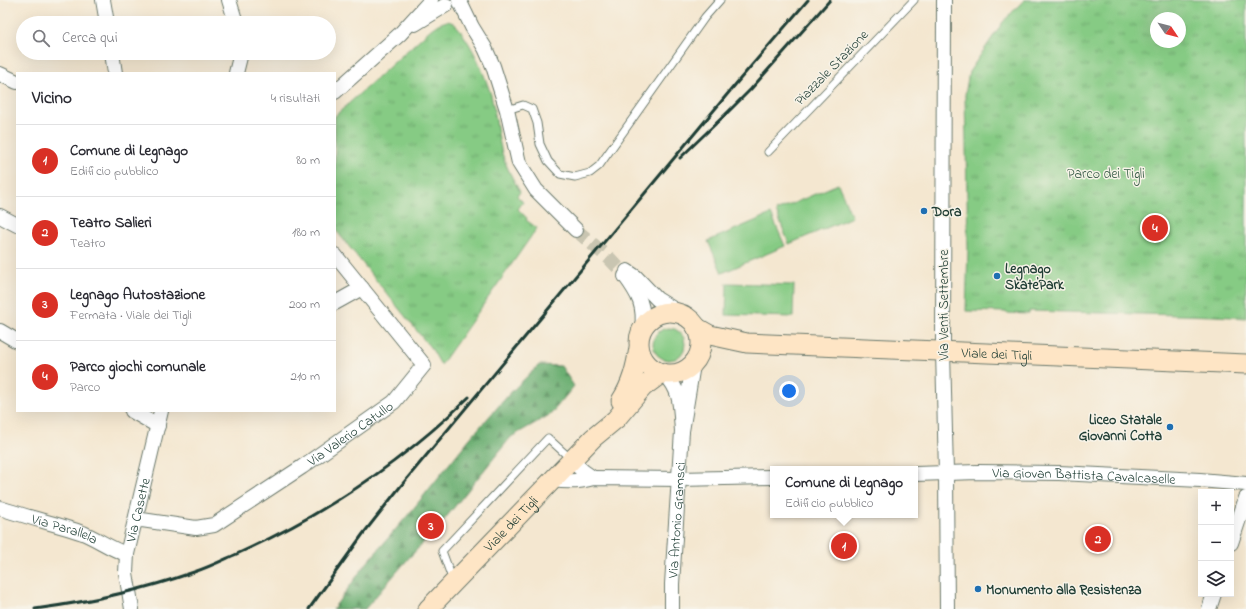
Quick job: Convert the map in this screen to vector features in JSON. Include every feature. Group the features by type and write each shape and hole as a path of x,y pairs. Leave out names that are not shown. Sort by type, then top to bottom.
{"street":[{"path":"229,0 234,16"},
{"path":"336,91 400,34 431,0"},
{"name":"Via Venti Settembre","path":"944,0 943,351 947,609"},
{"path":"101,2 105,16"},
{"path":"400,34 450,2 472,28 485,48 493,66 507,110 519,163 536,190 576,230"},
{"path":"113,60 115,72"},
{"path":"236,72 239,60"},
{"path":"0,74 16,82"},
{"path":"0,216 16,224"},
{"name":"Via Valerio Catullo","path":"135,521 142,520 196,528 214,525 302,467 394,402 424,365 336,256"},
{"path":"642,329 644,314 640,297 626,272 636,277 657,299 689,321 699,336 700,344 696,358"},
{"path":"336,302 362,288"},
{"name":"Viale dei Tigli","path":"593,438 627,392 634,376 642,329 651,319 658,315 670,312 689,321 710,335 747,343 1246,364"},
{"path":"0,331 16,340"},
{"name":"Viale dei Tigli","path":"428,609 593,438 616,419 643,387 663,373 676,374 681,372 696,358 713,350 747,343"},
{"path":"639,348 641,355 650,367 663,373"},
{"name":"Via Antonio Gramsci","path":"672,609 672,584 682,431 692,371 696,358"},
{"name":"Via Antonio Gramsci","path":"663,373 671,381 678,394 682,431"},
{"path":"134,412 158,426"},
{"name":"Via Casette","path":"132,609 126,573 127,554 161,412"},
{"path":"572,460 583,472 593,478"},
{"name":"Via Giovan Battista Cavalcaselle","path":"918,474 978,472 1060,473 1200,480 1246,484"},
{"path":"553,480 563,482 583,481 593,478 680,479 770,477"},
{"path":"1234,533 1246,498"},
{"name":"Via Parallela","path":"0,508 84,534 119,552 127,554"},
{"path":"1209,609 1213,597"}],"lane":[{"path":"507,110 524,105 532,110 537,123 540,144 548,161 560,174 575,176 590,173 599,166 704,17 720,0"},
{"name":"Piazzale Stazione","path":"768,152 914,0"},
{"path":"454,582 442,551 548,438 572,460"}],"green space":[{"name":"Parco dei Tigli","path":"1024,0 1246,0 1246,318 1029,311 1029,314 966,311 968,248 965,95 969,72 1003,22"},
{"path":"447,21 456,25 474,52 491,95 502,153 520,192 517,196 523,202 518,209 527,218 526,220 537,228 441,365 433,351 336,230 336,115 438,24"},
{"path":"838,184 852,217 789,244 776,211"},
{"path":"771,214 785,246 722,273 708,241"},
{"path":"727,283 794,285 793,317 726,315"},
{"path":"666,328 672,328 681,332 685,344 681,356 672,360 666,360 657,356 653,347 653,341 657,332"},
{"path":"539,365 561,366 574,386 551,414 511,437 439,526 365,609 333,609 366,564 413,509 470,438 513,390"}],"tunnel":[{"path":"576,230 610,259 624,274"}],"railway":[{"path":"309,609 363,534 400,487 740,79 808,0"},
{"path":"680,158 751,89 830,0"},
{"path":"35,609 115,595 175,578 212,565 272,537 303,521 362,484 417,443 469,397"}],"place":[{"name":"Dora","path":"924,211"},
{"name":"Parco giochi comunale","path":"1155,228"},
{"name":"Legnago SkatePark","path":"997,276"},
{"name":"Liceo Statale Giovanni Cotta","path":"1170,427"},
{"name":"Legnago Autostazione","path":"431,526"},
{"name":"Teatro Salieri","path":"1098,539"},
{"name":"Comune di Legnago","path":"844,546"},
{"name":"Monumento alla Resistenza","path":"978,589"}]}
